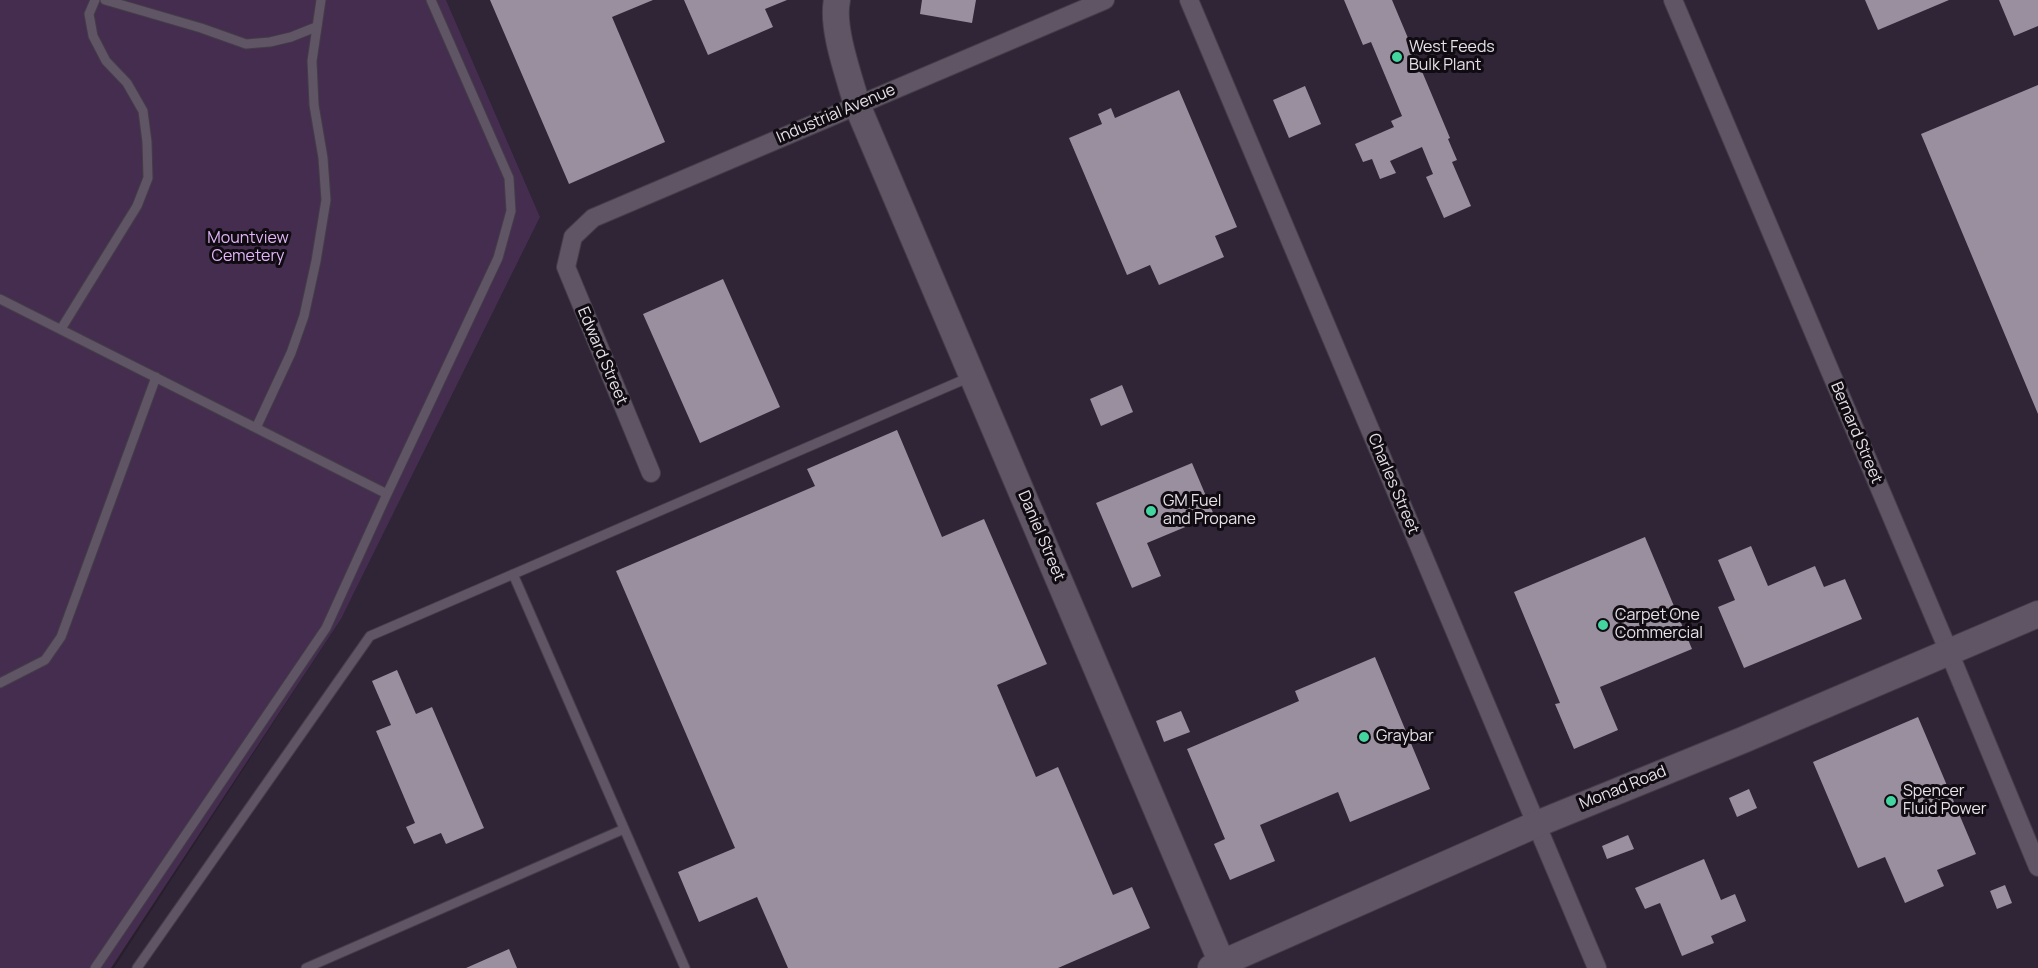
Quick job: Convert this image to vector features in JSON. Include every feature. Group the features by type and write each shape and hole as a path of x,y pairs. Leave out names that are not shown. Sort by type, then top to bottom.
{"street":[{"name":"Daniel Street","path":"837,0 835,10 842,50 857,105 973,376 1219,966"},
{"name":"Industrial Avenue","path":"573,237 593,218 1105,0"},
{"name":"Charles Street","path":"1189,0 1598,968"},
{"name":"Bernard Street","path":"1673,0 1950,652 2038,867"},
{"name":"Edward Street","path":"573,237 566,267 651,473"},
{"name":"Monad Road","path":"1219,966 1537,824 1743,740 2038,614"}],"lane":[{"path":"61,329 137,206 148,177 143,111 127,83 106,60 93,36 89,14 95,0"},
{"path":"105,0 201,28 246,44 291,37 316,27"},
{"path":"256,428 291,353 304,316 316,261 325,190 323,158 314,105 312,61 321,0"},
{"path":"95,968 326,628 498,258 511,211 509,178 431,0"},
{"path":"0,299 387,494"},
{"path":"137,968 370,636 973,376"},
{"path":"0,683 45,660 61,637 156,377"},
{"path":"513,574 685,968"},
{"path":"306,968 624,829"}],"shaded area":[{"path":"446,0 2038,0 2038,968 114,968 341,619 540,217"}],"green space":[{"name":"Mountview Cemetery","path":"0,0 446,0 540,217 341,619 111,968 0,968"}],"building":[{"path":"490,0 653,0 612,17 665,142 569,184"},
{"path":"684,0 787,0 765,9 773,27 708,55"},
{"path":"922,0 976,0 972,23 920,14"},
{"path":"1344,0 1392,0 1450,138 1448,139 1457,160 1452,162 1471,206 1444,218 1426,177 1433,174 1422,147 1390,161 1396,173 1380,179 1372,159 1363,162 1355,144 1394,127 1391,121 1402,116 1371,42 1363,45"},
{"path":"1865,0 1949,0 1878,30"},
{"path":"1999,0 2038,0 2038,26 2014,36"},
{"path":"2038,85 2038,414 1921,134"},
{"path":"1305,86 1321,124 1289,138 1273,100"},
{"path":"1179,90 1237,227 1215,236 1224,257 1159,285 1150,265 1127,275 1069,138 1102,124 1098,114 1111,108 1115,118"},
{"path":"723,279 780,407 700,443 643,314"},
{"path":"1122,385 1133,412 1101,426 1090,399"},
{"path":"897,430 942,537 984,519 1047,664 997,685 1036,777 1058,767 1113,895 1132,887 1150,928 1058,968 788,968 757,897 699,922 678,872 735,848 616,571 815,486 807,469"},
{"path":"1192,463 1214,515 1147,543 1161,576 1132,588 1096,503"},
{"path":"1645,537 1692,649 1600,687 1618,730 1574,749 1555,704 1560,703 1514,592"},
{"path":"1751,546 1768,586 1815,566 1824,587 1845,579 1862,619 1744,668 1718,607 1735,600 1718,560"},
{"path":"1375,657 1430,789 1350,822 1338,792 1260,825 1275,861 1230,880 1214,844 1225,839 1187,749 1299,701 1295,691"},
{"path":"397,670 416,714 432,707 484,828 446,844 441,833 414,844 406,827 415,823 376,731 391,725 372,681"},
{"path":"1181,711 1190,732 1164,742 1156,721"},
{"path":"1918,717 1976,854 1937,870 1944,886 1905,903 1885,857 1858,868 1813,762"},
{"path":"1749,789 1757,808 1737,817 1729,798"},
{"path":"1628,835 1634,849 1607,859 1602,846"},
{"path":"1704,859 1721,900 1735,894 1746,921 1711,936 1714,943 1682,956 1660,903 1645,909 1635,888"},
{"path":"2005,885 2012,903 1997,909 1990,891"},
{"path":"509,949 517,968 466,968"}],"place":[{"name":"West Feeds Bulk Plant","path":"1397,57"},
{"name":"GM Fuel and Propane","path":"1151,511"},
{"name":"Carpet One Commercial","path":"1603,625"},
{"name":"Graybar","path":"1364,737"},
{"name":"Spencer Fluid Power","path":"1891,801"}]}
